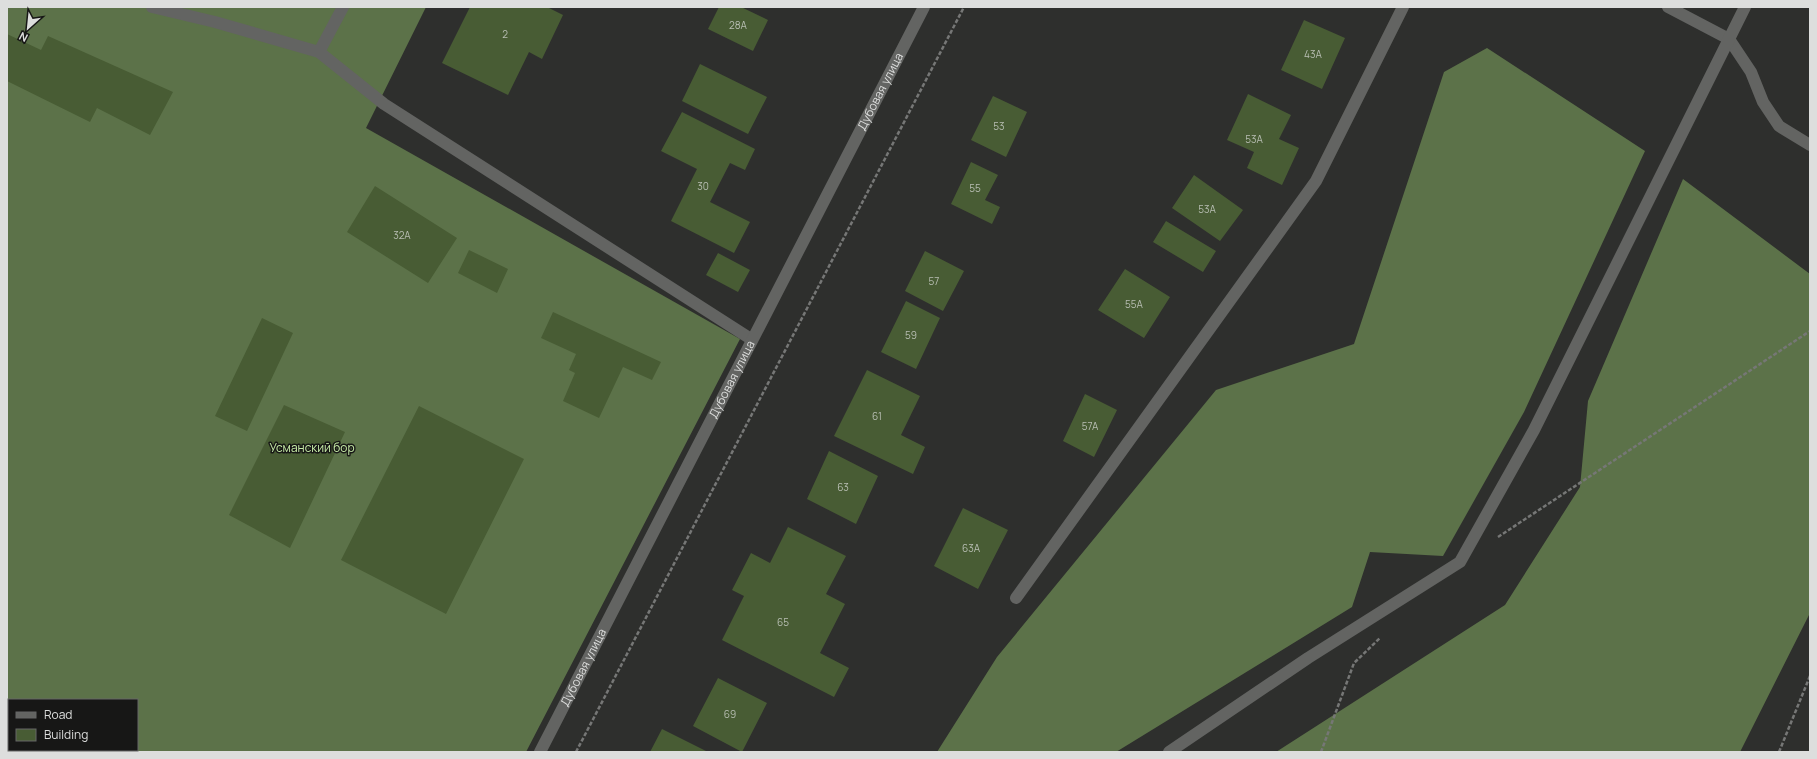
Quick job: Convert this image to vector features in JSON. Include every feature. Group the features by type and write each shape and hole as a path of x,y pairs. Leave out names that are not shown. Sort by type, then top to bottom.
{"street":[{"path":"152,7 215,22 319,52 384,104 751,339"},
{"path":"319,52 343,7"},
{"name":"Дубовая улица","path":"540,752 751,339 924,7"},
{"path":"1016,598 1316,181 1402,7"},
{"path":"1668,7 1729,39 1751,72 1763,102 1779,126 1810,145"},
{"path":"1169,752 1308,658 1460,562 1534,430 1745,7"}],"path":[{"path":"576,752 964,7"},
{"path":"1493,540 1810,331"},
{"path":"1321,752 1354,663 1382,637"},
{"path":"1779,752 1810,676"}],"green space":[{"name":"Усманский бор","path":"7,7 426,7 366,128 740,339 526,752 7,752"},
{"path":"1487,48 1645,151 1524,412 1443,556 1370,552 1352,607 1116,752 937,752 997,657 1216,390 1354,344 1444,72"},
{"path":"1683,179 1810,274 1810,613 1740,752 1276,752 1505,605 1580,487 1588,401"}],"building":[{"path":"470,7 547,7 563,15 542,59 529,52 508,95 442,63"},
{"path":"719,7 741,7 768,20 753,51 708,29"},
{"path":"1304,20 1345,38 1322,89 1281,70"},
{"path":"7,34 41,50 48,36 173,92 150,135 97,108 90,122 7,81"},
{"path":"700,64 767,97 748,134 682,101"},
{"path":"1248,94 1291,115 1279,139 1299,148 1282,185 1247,168 1254,152 1227,140"},
{"path":"993,96 1027,112 1006,157 971,140"},
{"path":"682,112 755,149 745,170 730,163 710,202 750,222 734,253 671,221 697,169 661,151"},
{"path":"971,162 998,175 985,200 1000,207 992,224 951,204"},
{"path":"1194,175 1243,210 1220,241 1172,208"},
{"path":"375,186 457,238 428,283 347,232"},
{"path":"1166,221 1216,251 1203,272 1153,242"},
{"path":"469,250 508,269 497,293 458,273"},
{"path":"925,251 964,271 943,311 905,291"},
{"path":"718,253 750,270 738,292 706,275"},
{"path":"1125,269 1170,297 1144,338 1098,310"},
{"path":"906,301 940,318 916,369 881,352"},
{"path":"553,312 661,362 652,380 623,367 599,418 563,401 575,373 569,370 576,354 541,338"},
{"path":"262,318 293,333 247,431 215,416"},
{"path":"867,370 920,396 901,435 925,447 913,474 834,436"},
{"path":"1085,394 1117,410 1094,457 1063,441"},
{"path":"284,405 345,432 290,548 229,515"},
{"path":"419,406 524,459 446,614 341,560"},
{"path":"829,451 878,476 856,524 807,499"},
{"path":"963,508 1008,530 978,589 934,566"},
{"path":"788,527 846,556 826,594 845,604 820,653 849,668 834,697 722,640 744,596 732,590 751,553 770,563"},
{"path":"718,678 767,703 742,752 693,726"},
{"path":"662,729 708,752 650,752"}]}
